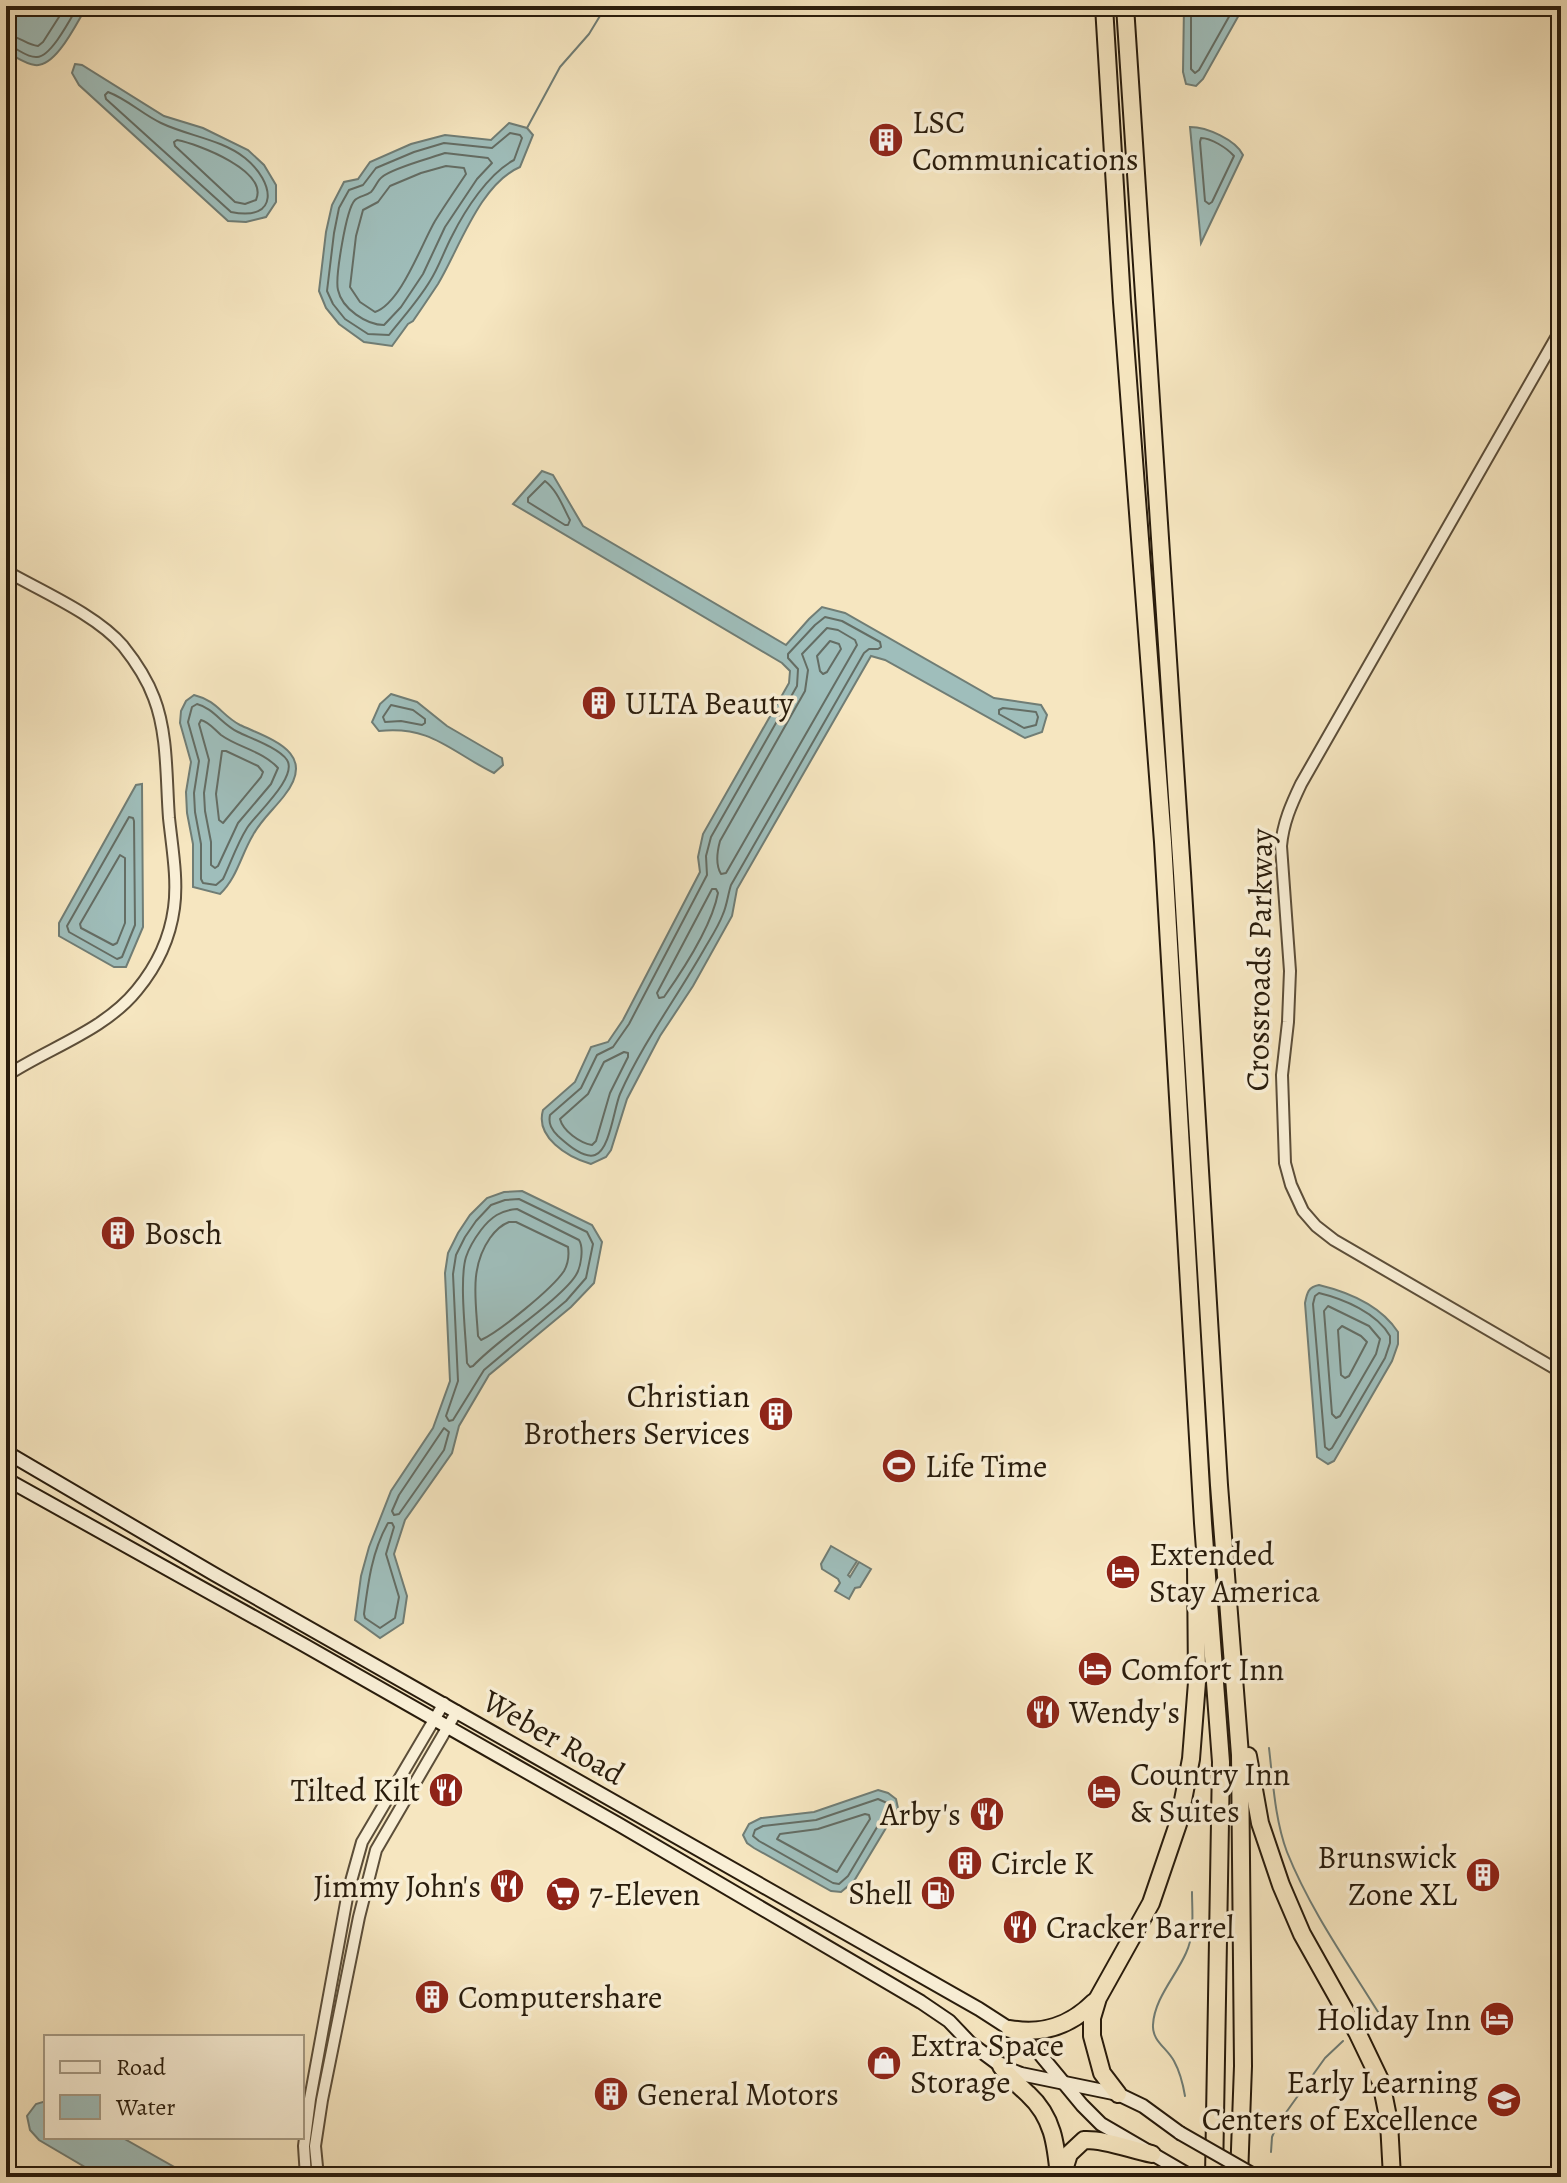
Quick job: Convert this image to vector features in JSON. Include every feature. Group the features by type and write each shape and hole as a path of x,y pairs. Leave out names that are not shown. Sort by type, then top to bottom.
{"highway":[{"path":"1104,6 1122,302 1174,1011 1203,1523 1221,1762 1214,2177"},
{"path":"1125,6 1219,1485 1240,1755 1243,2066 1239,2177"},
{"path":"1219,1485 1241,1716 1260,1823 1302,1934 1381,2082 1389,2122 1390,2172"},
{"path":"1118,2094 1102,2073 1092,2036 1092,2018 1098,1998 1151,1903 1179,1821 1191,1759 1197,1682 1196,1557 1203,1523"},
{"path":"1010,2029 1038,2030 1071,2022 1098,1998"},
{"path":"1001,2066 1010,2079 1044,2111 1053,2129 1061,2177"},
{"path":"1061,2177 1069,2154 1084,2140 1100,2140 1152,2154"}],"main road":[{"name":"Weber Road","path":"6,1452 214,1574 947,1989 1010,2029 1039,2053 1101,2124 1192,2177"},
{"name":"Weber Road","path":"6,1479 435,1719 921,2002 949,2021 970,2043 1001,2066 1021,2074 1118,2094 1143,2106 1180,2133 1257,2177"}],"street":[{"name":"Crossroads Parkway","path":"1561,329 1301,784 1289,808 1281,846 1290,971 1282,1075 1285,1163 1303,1211 1334,1240 1561,1372"},
{"path":"6,571 90,618 121,643 140,669 155,698 163,733 174,907 157,960 128,1001 108,1017 6,1076"},
{"path":"306,2177 304,2146 310,2099 348,1892 362,1842 444,1703"},
{"path":"318,2177 315,2146 322,2100 359,1917 376,1850 457,1711"}],"water":[{"path":"6,6 87,6 58,52 43,64 35,65 6,52"},
{"path":"1184,6 1244,6 1203,79 1196,86 1186,84 1183,72"},
{"path":"75,64 82,65 164,116 203,128 248,150 264,165 276,185 276,202 266,217 246,222 228,221 79,85 72,73"},
{"path":"509,123 527,128 533,135 520,167 506,175 482,202 438,284 392,346 364,342 339,324 326,308 319,291 332,205 344,182 358,179 370,162 411,144 445,135 491,140"},
{"path":"1190,127 1220,135 1243,155 1201,243"},
{"path":"542,471 553,475 583,526 786,645 822,607 845,613 994,698 1041,705 1047,715 1042,732 1025,738 885,660 871,656 737,889 732,916 693,986 660,1036 627,1099 611,1150 606,1157 591,1164 563,1151 548,1137 542,1120 543,1110 575,1082 591,1047 608,1042 623,1020 700,872 698,857 703,834 789,683 790,671 782,663 513,504"},
{"path":"391,694 417,702 447,726 502,758 503,765 494,773 427,736 397,730 379,731 372,722 380,704"},
{"path":"194,695 209,701 240,725 266,736 287,750 294,759 296,769 284,796 256,830 235,874 220,894 193,887 193,844 186,792 191,762 180,723 186,701"},
{"path":"142,784 143,927 126,967 114,967 59,936 59,923 136,785"},
{"path":"522,1191 592,1225 602,1242 594,1283 571,1307 489,1375 459,1426 452,1453 405,1520 394,1554 407,1596 403,1623 380,1638 355,1620 361,1576 391,1491 433,1428 450,1381 445,1273 448,1253 470,1215 487,1198 504,1192"},
{"path":"1319,1285 1363,1301 1383,1315 1398,1332 1398,1344 1392,1361 1334,1461 1328,1464 1317,1457 1305,1303 1312,1287"},
{"path":"831,1546 857,1561 848,1575 850,1577 859,1562 871,1569 849,1599 835,1591 840,1583 838,1579 822,1569 821,1564"},
{"path":"878,1790 896,1799 898,1808 854,1881 841,1892 831,1891 754,1848 743,1835 749,1824 761,1818 814,1812"},
{"path":"44,2102 44,2139 125,2139 192,2177 102,2177 39,2140 30,2130 27,2116 36,2104"}],"waterway":[{"path":"527,128 560,67 589,34 606,6"},
{"path":"1269,1748 1277,1814 1287,1852 1319,1917 1383,2020"},
{"path":"1185,2096 1176,2065 1157,2040 1153,2025 1161,1997 1189,1946 1192,1892"},
{"path":"1271,2152 1277,2125 1325,2058 1343,2041"}],"place":[{"name":"LSC Communications","path":"886,140"},
{"name":"ULTA Beauty","path":"599,703"},
{"name":"Bosch","path":"118,1233"},
{"name":"Christian Brothers Services","path":"776,1414"},
{"name":"Life Time","path":"899,1466"},
{"name":"Extended Stay America","path":"1123,1572"},
{"name":"Comfort Inn","path":"1095,1669"},
{"name":"Wendy's","path":"1043,1712"},
{"name":"Tilted Kilt","path":"446,1790"},
{"name":"Country Inn & Suites","path":"1104,1792"},
{"name":"Arby's","path":"987,1814"},
{"name":"Circle K","path":"965,1863"},
{"name":"Brunswick Zone XL","path":"1483,1875"},
{"name":"Jimmy John's","path":"507,1886"},
{"name":"Shell","path":"938,1893"},
{"name":"7-Eleven","path":"563,1894"},
{"name":"Cracker Barrel","path":"1020,1927"},
{"name":"Computershare","path":"432,1997"},
{"name":"Holiday Inn","path":"1497,2019"},
{"name":"Extra Space Storage","path":"884,2063"},
{"name":"General Motors","path":"611,2094"},
{"name":"Early Learning Centers of Excellence","path":"1504,2100"}]}
